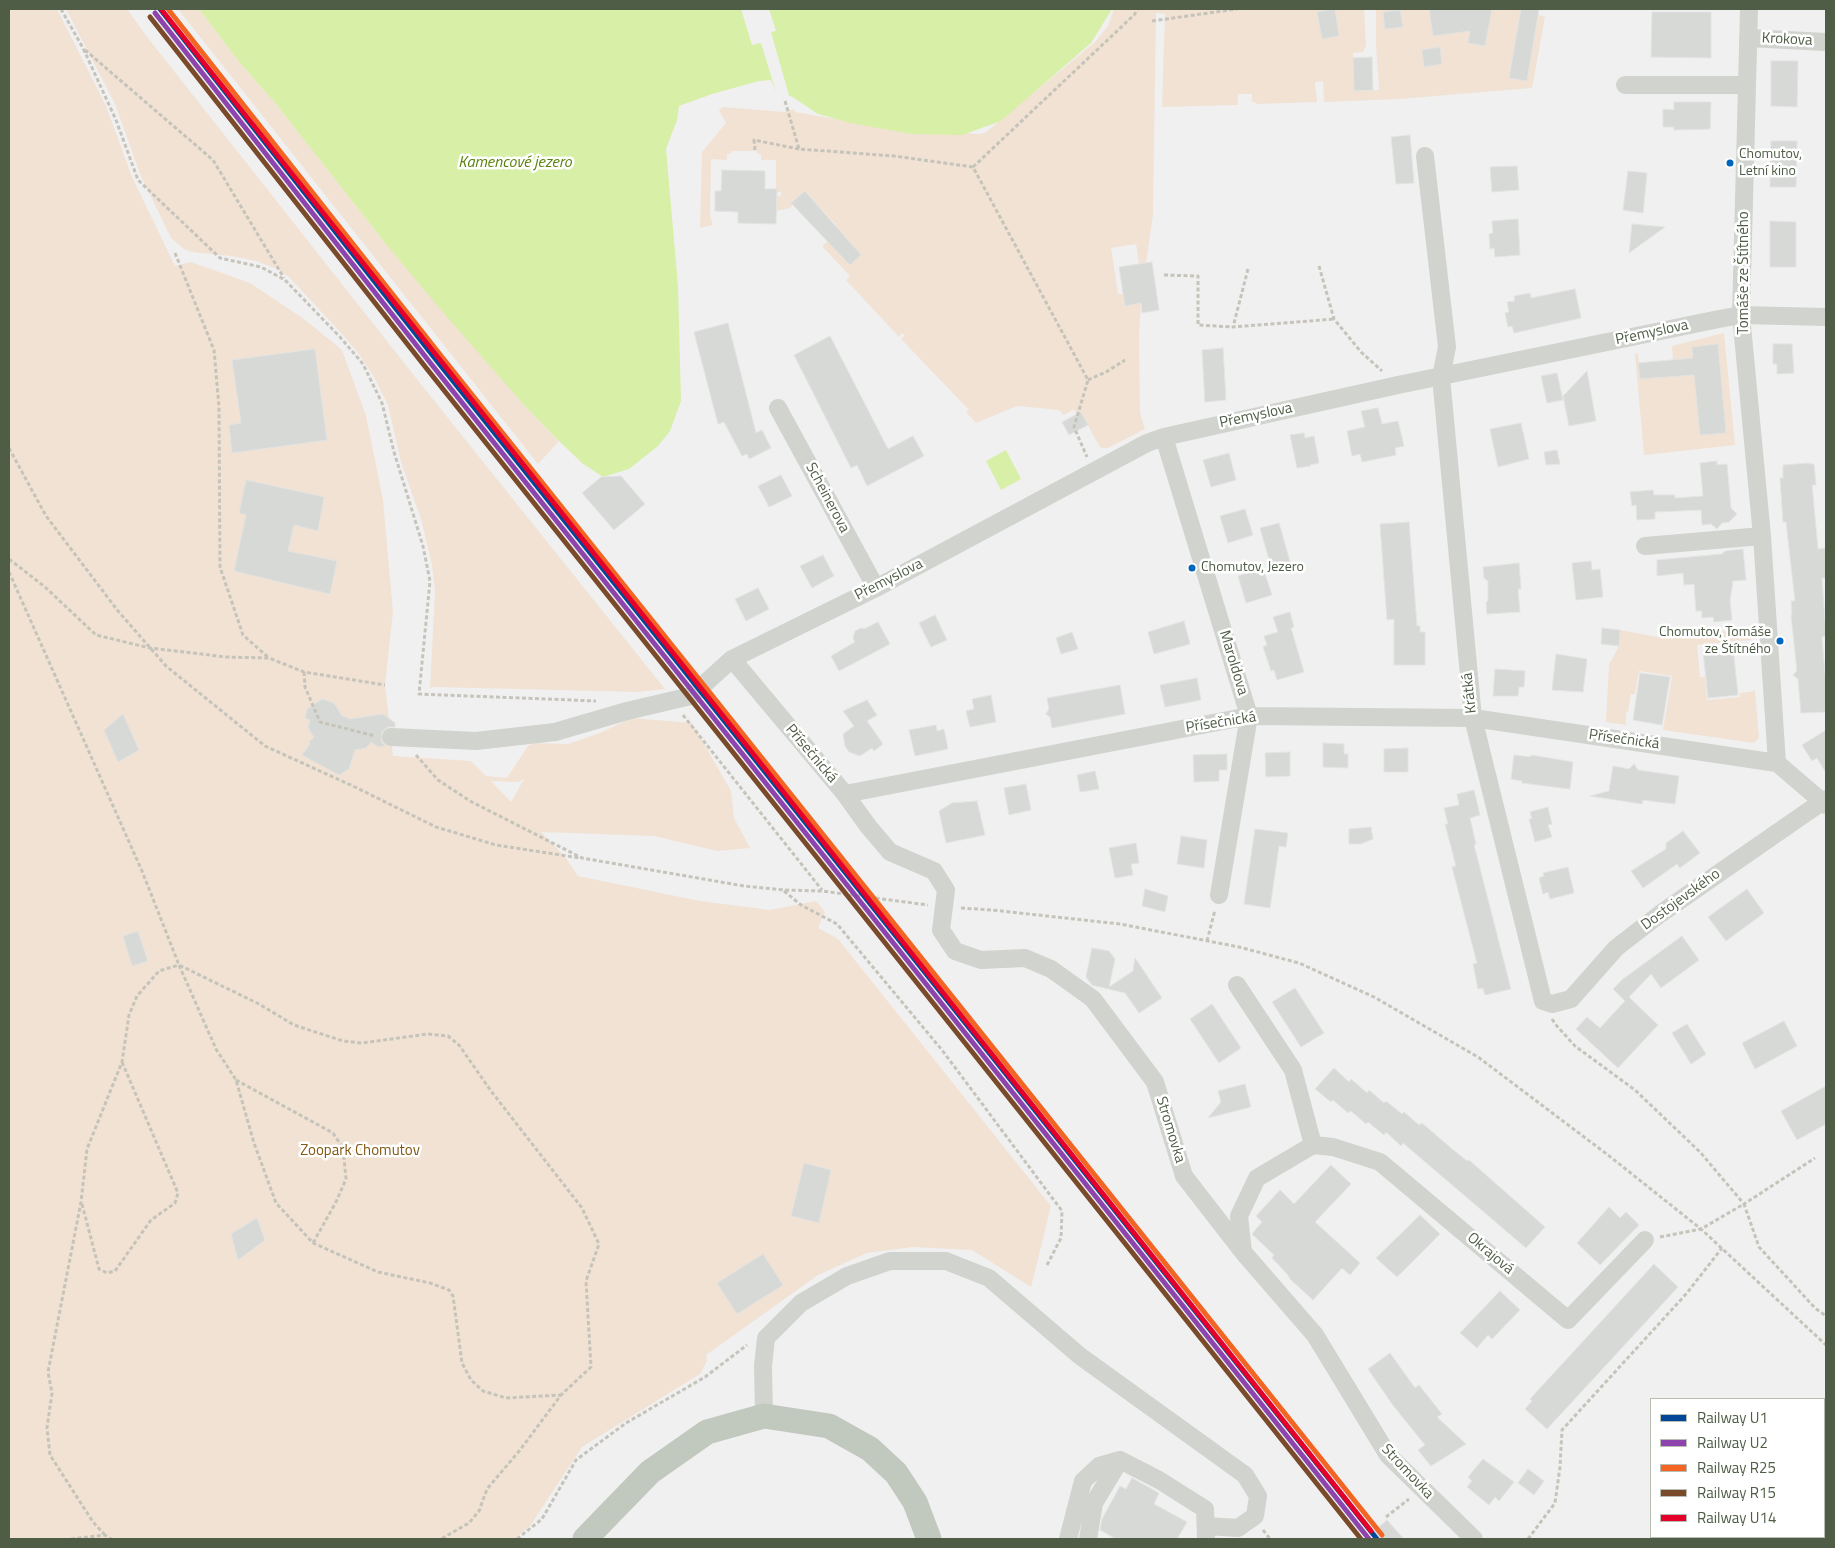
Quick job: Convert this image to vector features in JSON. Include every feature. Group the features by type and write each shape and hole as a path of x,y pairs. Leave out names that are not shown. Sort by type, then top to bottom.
{"highway":[{"path":"585,1539 650,1472 708,1432 764,1416 830,1426 870,1449 896,1473 914,1502 929,1539"},
{"path":"604,1539 608,1520 615,1509"}],"street":[{"name":"Tomáše ze Štítného","path":"1749,9 1741,315 1762,536 1776,763"},
{"name":"Krokova","path":"1748,38 1826,42"},
{"path":"1625,85 1747,85"},
{"name":"Krátká","path":"1425,156 1447,347 1440,377 1472,718 1543,1001"},
{"name":"Přemyslova","path":"391,737 476,741 555,732 626,710 691,696 732,658 876,588 1147,443 1164,437 1398,385 1741,315 1826,317"},
{"name":"Scheinerova","path":"778,408 876,588"},
{"name":"Maroldova","path":"1164,437 1249,716 1219,895"},
{"path":"1645,546 1762,536"},
{"name":"Přísečnická","path":"732,658 845,794 1249,716 1472,718 1776,763"},
{"path":"1776,763 1825,802"},
{"name":"Stromovka","path":"845,794 890,852 934,871 946,890 941,930 955,951 981,960 1025,958 1051,969 1093,999 1155,1082 1184,1176 1243,1252 1315,1335 1388,1455 1474,1539"},
{"name":"Dostojevského","path":"1543,1001 1552,1004 1571,999 1616,948 1660,914 1825,802"},
{"path":"1237,985 1292,1070 1313,1145 1257,1178 1240,1216 1243,1252"},
{"name":"Okrajová","path":"1313,1145 1332,1147 1380,1162 1568,1320 1645,1240"},
{"path":"764,1416 762,1366 766,1338 801,1303 846,1276 890,1261 946,1261 989,1278 1080,1356 1245,1475 1258,1496 1255,1516 1238,1528 1207,1533 1205,1509 1159,1480 1120,1460 1099,1466 1083,1481 1068,1539"},
{"path":"1088,1539 1094,1503 1120,1460"}],"path":[{"path":"61,9 83,48 116,120 138,180 220,258 261,267 285,280"},
{"path":"973,167 1134,15 1138,9"},
{"path":"1152,21 1237,9"},
{"path":"83,48 213,160 285,280 340,337 363,364 382,403 394,452 423,546 430,581 419,694 596,701"},
{"path":"786,102 798,149"},
{"path":"755,150 754,140 798,149 894,156 973,167"},
{"path":"973,167 1088,380 1074,427 1093,472"},
{"path":"175,253 214,350 219,407 220,567 242,634 269,658 304,672 385,685"},
{"path":"1319,266 1334,319 1361,352 1398,385"},
{"path":"1233,327 1248,269"},
{"path":"1164,275 1198,276 1198,325 1233,327 1334,319"},
{"path":"1088,380 1106,372 1125,360"},
{"path":"9,448 46,516 118,611 166,666 265,746 355,786 436,827 496,845 744,886 822,891 925,904"},
{"path":"9,559 45,587 96,635 150,648 226,657 269,658"},
{"path":"9,572 142,871 179,965 216,1049 236,1080 254,1143 276,1204 313,1243 378,1272 430,1283 449,1290 453,1296 462,1363 471,1380 483,1391 506,1398 561,1396"},
{"path":"304,672 305,687 320,722 370,736 391,737"},
{"path":"662,702 686,716 822,891"},
{"path":"424,752 415,753 438,780 470,801 582,858"},
{"path":"784,890 801,906 837,924 942,1050 1062,1211 1061,1238 1046,1267"},
{"path":"1207,941 1219,895"},
{"path":"964,908 1120,924 1239,947 1299,964 1374,997 1478,1057 1608,1155 1701,1229 1826,1345"},
{"path":"111,1539 94,1522 50,1455 47,1428 52,1393 48,1372 81,1202 87,1149 122,1062 129,1015 137,996 160,971 179,965 259,1004 294,1024 343,1042 362,1043 428,1034 448,1036 459,1045 491,1091 582,1208 599,1244 586,1281 591,1367 561,1396 520,1450 487,1489 479,1511 469,1523 441,1539"},
{"path":"1543,1001 1556,1025 1575,1046 1634,1090 1700,1152 1744,1204 1759,1247 1815,1308 1826,1316"},
{"path":"81,1202 100,1270 107,1274 115,1270 151,1220 174,1203 178,1193 122,1062"},
{"path":"236,1080 333,1133 343,1148 346,1179 336,1202 313,1243"},
{"path":"1645,1240 1701,1229 1816,1158"},
{"path":"1528,1539 1555,1504 1562,1430 1687,1293 1722,1248"},
{"path":"517,1539 542,1519 576,1460 626,1423 705,1377 754,1339 766,1338"},
{"path":"1386,1517 1422,1490"},
{"path":"71,1539 105,1535"}],"green space":[{"name":"Zoopark Chomutov","path":"9,9 57,9 106,106 132,177 175,266 191,262 250,283 304,319 342,350 366,416 383,500 393,612 385,685 393,756 471,761 486,776 507,778 528,746 534,743 568,744 600,733 632,718 692,723 731,791 734,818 750,848 717,851 654,836 541,832 565,857 578,876 700,901 770,910 816,901 825,912 818,928 838,939 1051,1206 1031,1287 972,1250 912,1247 867,1253 818,1275 706,1355 707,1361 700,1374 582,1447 530,1526 514,1539 9,1539","holes":["524,779 511,802 491,781 518,782"]},
{"path":"66,9 127,9 416,378 665,689 638,692 430,688 435,592 432,565 421,519 401,462 388,405 374,377 359,354 342,334 289,277 275,268 256,261 192,252 184,249 171,238 140,174 115,104"},
{"path":"178,9 199,9 240,63 276,104 385,243 523,404 559,441 538,464"},
{"path":"1114,9 1364,9 1366,45 1363,52 1353,53 1354,91 1379,90 1376,9 1520,9 1545,17 1532,88 1400,99 1324,102 1323,81 1315,82 1317,102 1256,104 1252,102 1252,94 1238,94 1238,105 1162,107 1165,14 1156,13 1153,215 1146,263 1139,264 1136,244 1111,248 1118,294 1123,294 1125,306 1141,303 1139,335 1140,413 1145,429 1108,448 1099,446 1081,412 1077,414 1074,409 1064,415 1059,410 1017,406 976,423 966,412 969,410 901,339 905,335 902,333 899,337 846,280 850,276 822,246 827,242 825,238 837,226 805,191 792,202 793,205 790,208 777,211 777,196 781,196 781,192 777,192 776,189 776,160 761,160 761,154 757,154 757,151 731,151 731,154 727,154 727,160 711,159 710,216 713,225 700,228 702,152 726,123 719,110 723,107 784,112 794,109 795,112 917,133 919,128 976,134 985,133 1095,42 1108,26"},
{"path":"1724,333 1735,445 1644,455 1635,354 1638,353 1640,379 1674,376 1672,346"},
{"path":"1750,629 1751,640 1697,645 1700,677 1705,677 1707,700 1740,697 1740,693 1755,691 1759,738 1754,743 1663,730 1672,676 1639,671 1635,694 1631,694 1628,712 1626,712 1626,725 1606,722 1609,665 1619,646 1620,630 1657,637"}],"water":[{"name":"Kamencové jezero","path":"199,9 1112,9 1091,43 1001,121 962,135 911,134 851,123 818,114 791,96 779,99 771,80 759,81 712,94 679,106 677,120 666,149 678,286 681,401 670,431 658,446 629,469 603,477 582,463 523,404 441,310 385,243 276,104 240,63"},
{"path":"1006,450 1021,479 1001,490 986,461"}],"pier":[{"path":"741,9 769,9 776,31 771,32 790,99 779,102 761,43 752,45"}],"building":[{"path":"1335,9 1339,36 1322,39 1317,12"},
{"path":"1429,9 1492,9 1485,46 1468,43 1470,31 1433,36"},
{"path":"1521,9 1539,9 1527,81 1509,78"},
{"path":"1400,10 1403,27 1385,29 1383,12"},
{"path":"1652,12 1711,12 1711,58 1651,57"},
{"path":"1440,47 1442,64 1424,67 1422,50"},
{"path":"1372,57 1373,90 1354,91 1353,58"},
{"path":"1771,61 1798,61 1797,107 1771,106"},
{"path":"1674,102 1711,102 1710,129 1674,130 1674,127 1663,127 1663,109 1674,110"},
{"path":"1410,135 1414,183 1396,184 1391,137"},
{"path":"1771,141 1797,141 1796,187 1770,187"},
{"path":"1517,166 1519,190 1492,192 1490,167"},
{"path":"722,170 765,171 765,189 777,189 776,224 738,223 738,212 715,211 715,191 721,191"},
{"path":"1628,171 1647,173 1643,213 1623,210"},
{"path":"805,191 861,255 850,265 791,203"},
{"path":"1518,219 1520,255 1495,257 1494,248 1490,249 1489,234 1493,233 1492,221"},
{"path":"1770,221 1796,222 1796,267 1770,267"},
{"path":"1632,224 1665,227 1629,253"},
{"path":"1152,262 1159,310 1142,313 1141,303 1125,306 1119,267"},
{"path":"1575,289 1581,318 1514,333 1512,326 1508,327 1505,313 1509,312 1507,302 1515,301 1514,296 1530,293 1531,298"},
{"path":"728,323 756,433 762,430 771,448 749,459 747,454 742,456 724,422 718,424 694,332"},
{"path":"830,336 888,449 913,436 924,456 867,486 857,465 851,468 794,355"},
{"path":"1718,344 1726,433 1700,435 1694,375 1640,379 1638,363 1693,358 1692,347"},
{"path":"1773,344 1792,344 1794,373 1777,374 1777,364 1773,364"},
{"path":"1223,348 1226,400 1205,402 1202,350"},
{"path":"315,349 327,440 232,453 229,425 241,423 232,360"},
{"path":"1587,371 1596,421 1569,426 1563,396"},
{"path":"1557,373 1563,400 1547,403 1541,376"},
{"path":"1378,408 1382,424 1398,421 1404,446 1395,448 1396,455 1362,462 1360,454 1352,456 1347,431 1365,427 1361,411"},
{"path":"1081,412 1088,425 1069,435 1062,422"},
{"path":"1521,423 1529,459 1498,467 1490,429"},
{"path":"1304,433 1305,438 1314,436 1319,463 1297,468 1290,435"},
{"path":"1557,450 1560,464 1546,465 1544,452"},
{"path":"1229,453 1236,480 1211,487 1203,460"},
{"path":"1717,461 1717,465 1727,464 1731,508 1737,514 1729,522 1722,523 1717,529 1711,524 1702,525 1701,510 1655,512 1655,519 1637,520 1636,505 1632,506 1630,492 1653,490 1654,495 1675,495 1675,498 1703,496 1700,463"},
{"path":"1814,464 1816,485 1812,485 1818,549 1826,548 1826,578 1822,578 1826,636 1822,637 1826,712 1801,713 1798,679 1793,675 1797,671 1791,601 1795,601 1786,522 1783,522 1780,478 1783,478 1783,465"},
{"path":"781,475 792,496 769,507 758,486"},
{"path":"621,476 645,504 614,530 582,493 601,477"},
{"path":"246,480 324,497 318,531 294,525 288,551 337,561 330,594 234,571 246,515 239,513"},
{"path":"1245,509 1253,535 1228,543 1220,516"},
{"path":"1409,522 1417,626 1420,626 1420,632 1425,632 1425,665 1394,665 1394,619 1387,620 1380,524"},
{"path":"1279,523 1291,565 1272,570 1260,528"},
{"path":"1743,549 1746,580 1733,581 1730,600 1732,620 1714,622 1713,617 1702,618 1702,611 1696,611 1694,584 1684,585 1683,573 1657,576 1657,560 1722,554 1725,551"},
{"path":"823,555 834,576 812,588 800,566"},
{"path":"1591,561 1592,570 1600,569 1603,597 1576,600 1572,563"},
{"path":"1519,563 1521,589 1518,589 1520,612 1487,614 1488,581 1484,578 1483,567"},
{"path":"1263,568 1272,595 1246,603 1238,576"},
{"path":"758,588 769,609 746,621 735,599"},
{"path":"1290,612 1294,627 1291,628 1304,672 1277,680 1274,670 1271,671 1263,647 1267,645 1264,636 1278,632 1273,617"},
{"path":"935,615 947,640 931,647 919,623"},
{"path":"1184,621 1190,644 1154,654 1148,632"},
{"path":"878,622 890,644 839,671 831,656 855,642 853,638 855,631"},
{"path":"1602,628 1620,630 1619,646 1601,644"},
{"path":"1072,632 1078,649 1061,654 1056,638"},
{"path":"1733,648 1738,695 1708,698 1703,651"},
{"path":"1556,654 1587,659 1583,692 1552,690"},
{"path":"1495,669 1525,671 1524,687 1519,687 1518,696 1493,696"},
{"path":"1640,673 1670,677 1662,725 1633,720"},
{"path":"1197,678 1201,700 1165,707 1160,685"},
{"path":"1120,685 1125,714 1052,728 1050,717 1046,714 1049,709 1047,698"},
{"path":"991,695 996,722 970,727 966,711 974,709 972,699"},
{"path":"322,699 334,703 342,716 350,719 383,714 395,723 395,727 387,727 382,732 381,741 385,746 378,747 371,742 366,748 355,750 349,769 339,775 302,755 310,744 309,741 314,738 308,727 310,720 305,718 307,709"},
{"path":"867,700 877,715 867,721 883,744 874,751 872,748 860,756 849,752 845,746 843,734 854,726 843,711"},
{"path":"123,714 139,750 118,762 104,730"},
{"path":"936,725 937,731 944,729 948,749 915,756 909,730"},
{"path":"1826,730 1826,773 1817,758 1812,761 1802,745"},
{"path":"1323,743 1344,744 1344,754 1348,754 1348,768 1323,767"},
{"path":"1408,748 1408,772 1384,772 1384,749"},
{"path":"1290,752 1290,776 1266,777 1265,753"},
{"path":"1227,754 1227,770 1219,770 1219,781 1194,782 1193,755"},
{"path":"1514,755 1531,757 1531,755 1573,762 1570,789 1522,783 1522,781 1511,779"},
{"path":"1634,764 1638,770 1679,776 1675,804 1643,800 1642,804 1590,796 1609,791 1613,766 1629,769"},
{"path":"1095,771 1099,789 1080,792 1077,775"},
{"path":"1026,784 1031,810 1009,815 1004,788"},
{"path":"1474,790 1480,815 1470,818 1476,844 1474,845 1511,989 1485,995 1483,988 1478,989 1473,964 1477,963 1452,867 1456,866 1445,824 1448,824 1444,808 1459,805 1457,794"},
{"path":"977,801 985,835 946,843 939,811 952,803"},
{"path":"1548,807 1552,824 1548,825 1552,837 1535,842 1529,819 1532,819 1530,812"},
{"path":"1371,827 1373,839 1361,844 1349,844 1349,829"},
{"path":"1255,829 1288,833 1286,847 1279,846 1270,908 1244,904"},
{"path":"1683,831 1700,853 1680,868 1677,864 1643,888 1631,871 1666,849 1666,843"},
{"path":"1181,836 1207,840 1204,868 1177,864"},
{"path":"1136,843 1139,863 1131,864 1133,875 1115,878 1109,848"},
{"path":"1568,867 1574,893 1550,899 1548,892 1543,894 1539,878 1544,876 1543,873"},
{"path":"1145,889 1168,896 1165,912 1142,906"},
{"path":"1747,889 1764,913 1726,941 1708,917"},
{"path":"138,931 148,961 132,966 123,936"},
{"path":"1682,936 1699,960 1661,988 1651,974 1629,997 1658,1025 1618,1068 1576,1029 1587,1017 1600,1028 1625,1001 1613,989 1623,979"},
{"path":"1092,948 1109,951 1115,959 1109,987 1133,971 1135,958 1162,998 1139,1013 1125,993 1092,985 1086,977"},
{"path":"1295,988 1324,1033 1301,1047 1272,1002"},
{"path":"1212,1004 1241,1048 1219,1063 1190,1019"},
{"path":"1784,1021 1797,1046 1755,1069 1742,1043"},
{"path":"1687,1024 1706,1054 1691,1064 1672,1033"},
{"path":"1334,1068 1349,1082 1351,1079 1367,1093 1369,1090 1384,1103 1386,1101 1402,1114 1404,1112 1419,1125 1422,1123 1467,1161 1469,1160 1545,1227 1526,1248 1403,1143 1401,1146 1386,1132 1384,1135 1368,1122 1366,1124 1351,1111 1348,1113 1333,1100 1331,1102 1315,1089"},
{"path":"1245,1084 1251,1107 1208,1118 1221,1102 1218,1091"},
{"path":"1826,1086 1826,1124 1797,1140 1781,1111"},
{"path":"804,1163 831,1170 819,1223 791,1216"},
{"path":"1331,1165 1351,1184 1315,1222 1360,1263 1350,1275 1342,1268 1313,1300 1290,1279 1272,1258 1274,1255 1252,1234 1262,1222 1256,1216 1280,1190 1294,1204"},
{"path":"1609,1207 1620,1218 1626,1212 1639,1225 1600,1265 1577,1243"},
{"path":"1420,1215 1440,1234 1397,1277 1376,1258"},
{"path":"257,1218 265,1240 238,1260 231,1234"},
{"path":"763,1254 783,1285 737,1314 717,1283"},
{"path":"1654,1264 1678,1287 1547,1429 1525,1409 1532,1401 1530,1399"},
{"path":"1500,1291 1520,1310 1492,1339 1488,1335 1477,1348 1460,1333"},
{"path":"1390,1353 1415,1388 1419,1385 1442,1414 1437,1417 1466,1444 1431,1466 1418,1450 1425,1445 1392,1404 1368,1369"},
{"path":"1483,1459 1514,1482 1499,1501 1495,1497 1489,1505 1467,1487 1472,1481 1468,1477"},
{"path":"1528,1469 1544,1481 1534,1495 1518,1483"},
{"path":"1132,1478 1159,1493 1154,1504 1187,1522 1177,1539 1116,1539 1100,1530 1102,1519 1120,1486 1126,1489"},
{"path":"1387,1520 1404,1539 1381,1539 1374,1531"}],"rail line":[{"name":"U1","path":"160,9 437,361 1377,1539"},
{"name":"U14","path":"161,9 1371,1531"},
{"name":"R25","path":"168,9 442,357 1382,1535"},
{"name":"U2","path":"155,13 432,365 1369,1539"},
{"name":"R15","path":"150,17 427,369 1361,1539"}],"place":[{"name":"Chomutov, Letní kino","path":"1730,163"},
{"name":"Chomutov, Jezero","path":"1192,568"},
{"name":"Chomutov, Tomáše ze Štítného","path":"1780,641"}]}
